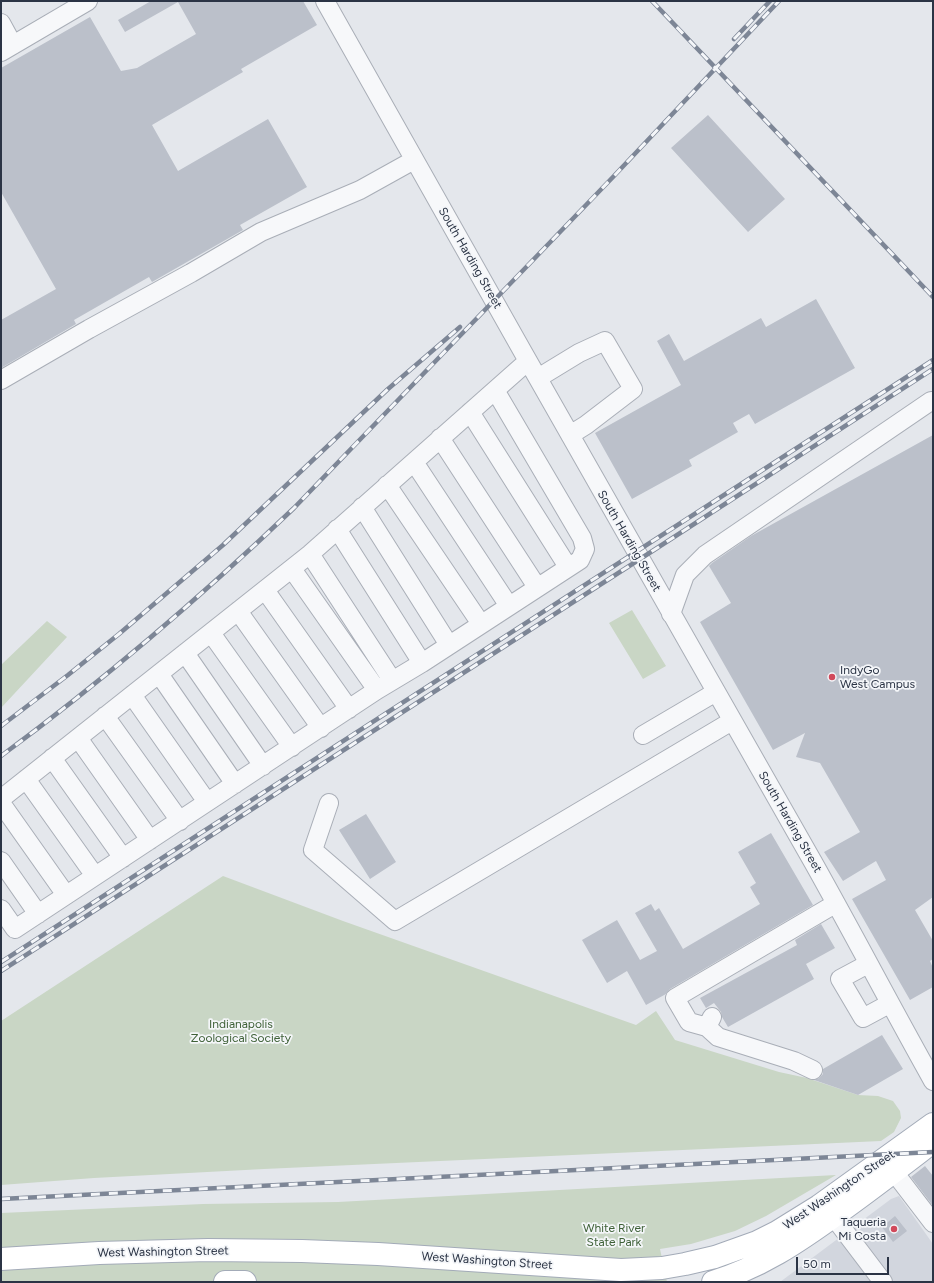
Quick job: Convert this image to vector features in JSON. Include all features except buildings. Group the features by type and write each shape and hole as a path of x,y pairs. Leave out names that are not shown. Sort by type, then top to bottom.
{"main road":[{"name":"West Washington Street","path":"1,1259 99,1253 208,1250 302,1251 378,1254 621,1270 662,1268 688,1273 715,1257 735,1251 777,1232 818,1206 933,1124"},
{"name":"West Washington Street","path":"713,1282 753,1267 776,1256 894,1172 933,1142"},
{"path":"225,1282 245,1282"}],"street":[{"path":"1,23 7,48 88,1"},
{"name":"South Harding Street","path":"325,1 836,904 933,1080"},
{"path":"1,380 261,232 360,190 414,160"},
{"path":"538,378 579,353 605,341 633,389 586,425 570,435"},
{"path":"1,799 292,569 528,361"},
{"path":"1,909 15,929 392,680 422,663 580,560 585,549 582,538 495,390"},
{"path":"671,614 685,575 705,555 933,400"},
{"path":"470,412 568,567"},
{"path":"440,438 537,587"},
{"path":"414,462 509,606"},
{"path":"387,485 481,624"},
{"path":"362,507 449,645"},
{"path":"338,528 422,663"},
{"path":"310,554 392,680"},
{"path":"292,569 377,690"},
{"path":"265,590 349,709"},
{"path":"238,611 320,728"},
{"path":"211,633 292,747"},
{"path":"185,653 263,766"},
{"path":"158,674 235,784"},
{"path":"643,735 716,692"},
{"path":"132,695 207,802"},
{"path":"105,716 180,821"},
{"path":"329,803 313,850 395,922 732,721"},
{"path":"78,738 150,840"},
{"path":"52,758 123,858"},
{"path":"26,779 95,876"},
{"path":"1,804 66,895"},
{"path":"1,861 38,914"},
{"path":"813,1070 798,1054 718,1036 710,1022 689,1022 675,998 836,904"},
{"path":"868,964 840,979 864,1018 890,1004"},
{"path":"894,1172 933,1223"},
{"path":"833,1216 883,1282"}],"shaded area":[{"path":"899,1196 933,1244 933,1282 780,1282 891,1199"}],"green space":[{"path":"632,610 666,666 643,679 609,623"},
{"path":"47,621 67,637 1,708 1,665"},
{"name":"Indianapolis Zoological Society","path":"223,876 343,921 636,1025 656,1011 675,1040 779,1072 807,1078 858,1095 878,1096 893,1101 900,1111 901,1118 894,1132 881,1141 264,1169 94,1178 1,1185 1,1021"},
{"name":"White River State Park","path":"836,1175 766,1216 735,1231 691,1244 660,1249 667,1282 1,1282 1,1213 203,1204 338,1202"}],"railway":[{"path":"652,1 933,297"},
{"path":"734,39 770,1"},
{"path":"1,756 77,698 188,606 294,508 613,177 779,1"},
{"path":"1,726 119,634 223,545 388,389 460,327"},
{"path":"1,962 933,360"},
{"path":"1,971 933,369"},
{"path":"1,1199 933,1152"}],"place":[{"name":"IndyGo West Campus","path":"832,677"},
{"name":"Taqueria Mi Costa","path":"894,1229"}]}
